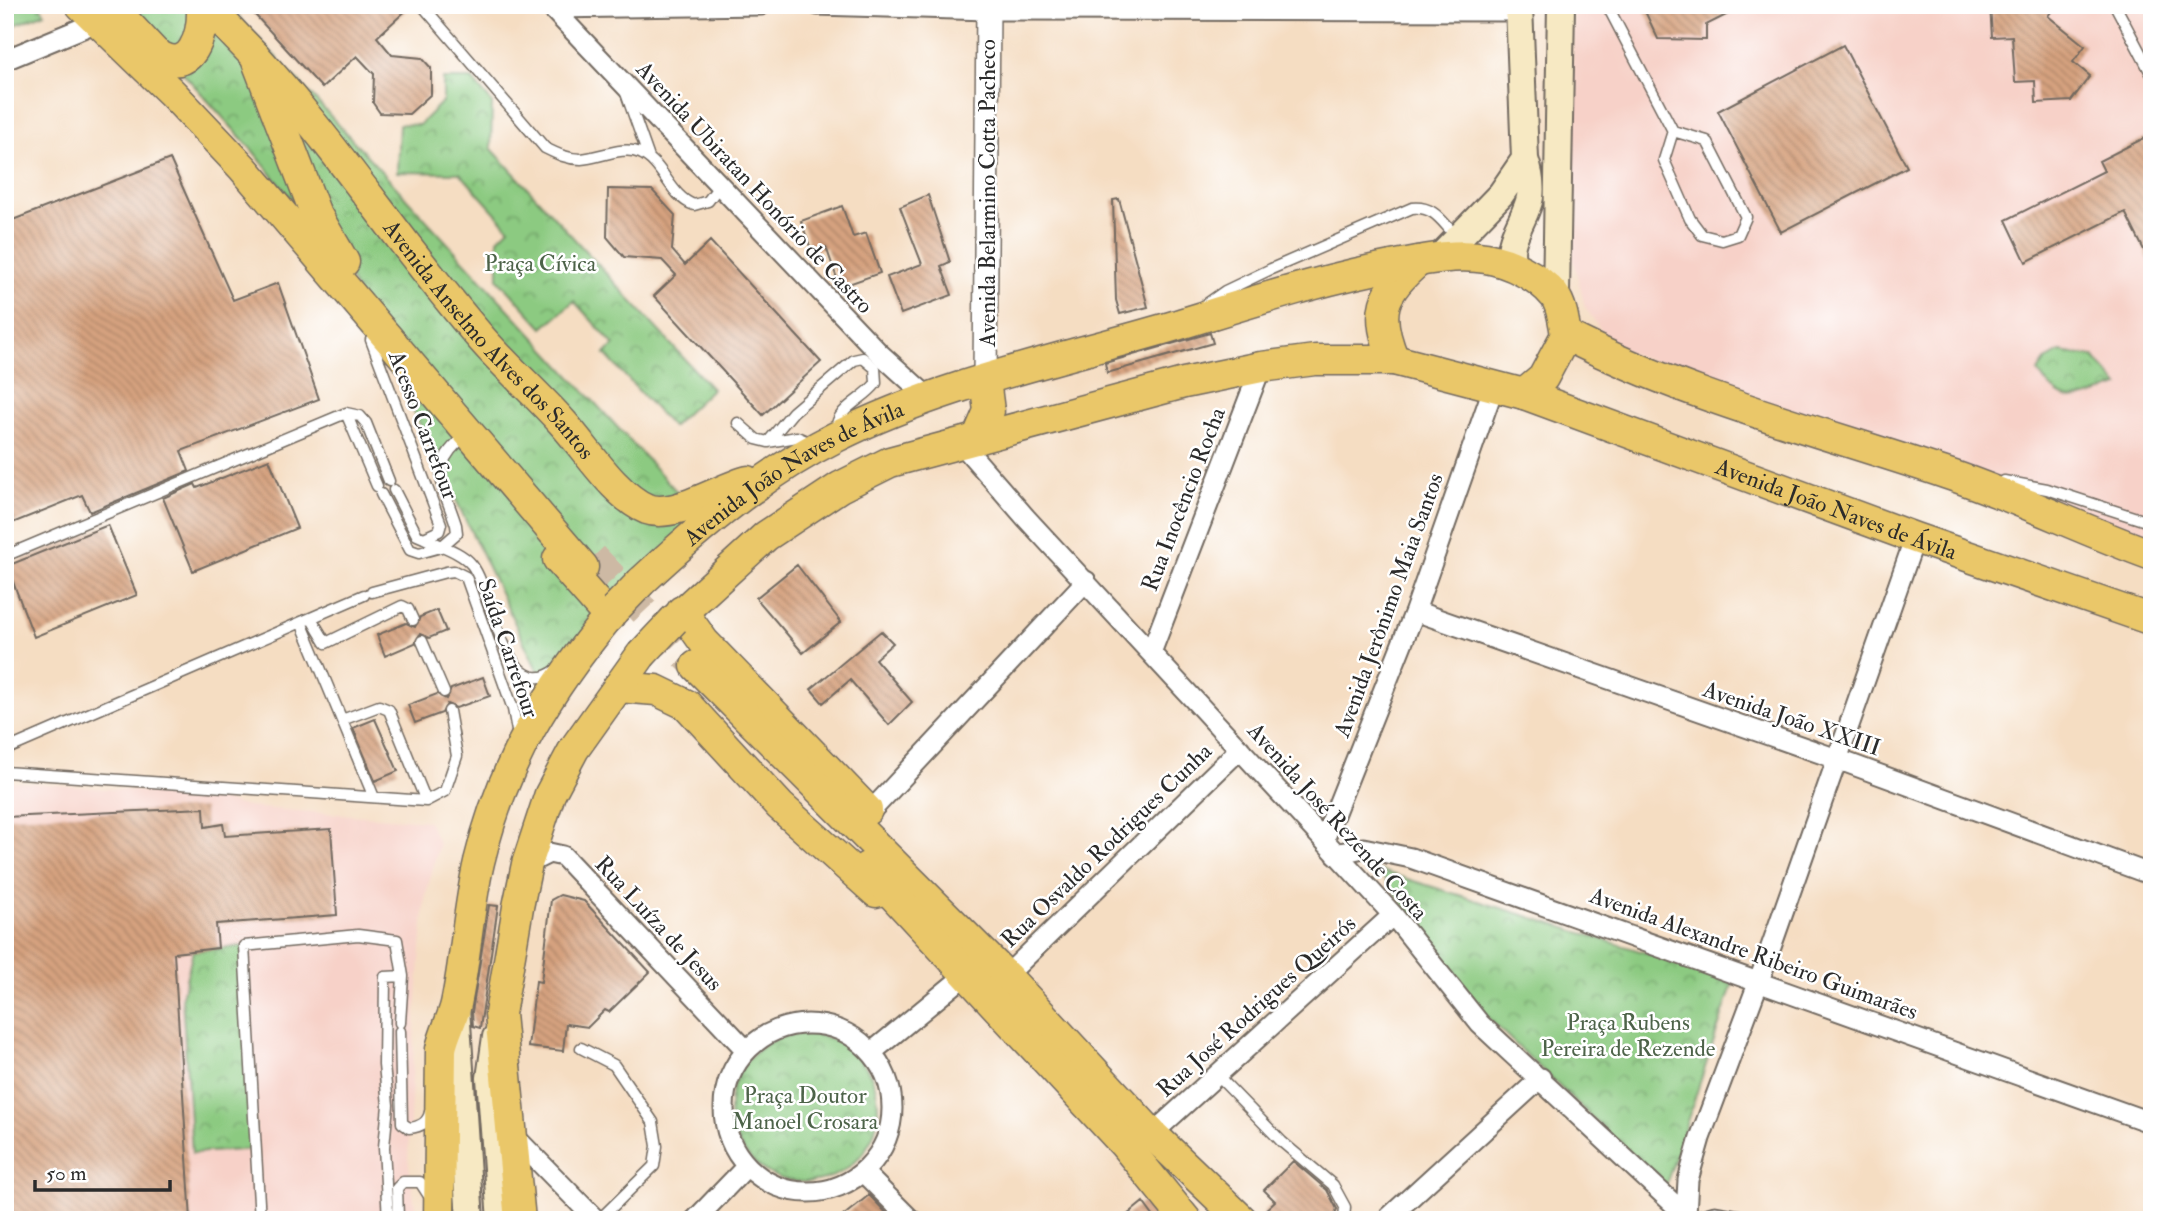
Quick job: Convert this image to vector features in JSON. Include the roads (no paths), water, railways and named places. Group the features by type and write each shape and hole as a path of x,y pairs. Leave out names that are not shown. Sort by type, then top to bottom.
{"main road":[{"path":"96,11 164,59 176,60 187,55 201,38 204,5"},
{"name":"Avenida Anselmo Alves dos Santos","path":"204,5 293,98 482,340 532,388 625,495 650,510 669,509 775,473"},
{"path":"1525,159 1501,194 1438,252 1396,280 1382,306 1386,342 1394,360 1524,394 1543,377 1566,335 1556,296 1561,5"},
{"path":"1514,266 1510,251 1512,242 1530,196 1530,176 1525,159 1519,8"},
{"path":"96,11 333,271 588,562 345,263 315,212 255,56"},
{"path":"172,93 223,166 292,251 371,340 431,416 612,614"},
{"path":"1438,252 1486,258 1514,266 1556,296"},
{"name":"Avenida João Naves de Ávila","path":"470,1220 456,1007 464,942 480,860 519,745 554,687 641,582 694,534 815,441 985,380 1353,273 1438,252"},
{"path":"1566,335 1653,377 1947,474 2152,555"},
{"name":"Avenida João Naves de Ávila","path":"500,1220 490,1078 527,864 550,794 574,749 641,655 678,615 766,536 840,487 890,462 1184,383 1261,367 1315,359 1394,360"},
{"path":"969,441 989,411 985,380"},
{"name":"Avenida João Naves de Ávila","path":"1524,394 1915,538 2152,620"},
{"path":"678,615 870,812 964,957"},
{"path":"691,671 964,957 1125,1144 1186,1220"},
{"path":"618,687 656,690 672,695 687,705 780,806 964,957 1006,976 1152,1133 1242,1220"},
{"name":"Avenida João Naves de Ávila","path":"439,1218 440,1049 445,1027 456,1007"},
{"name":"Avenida João Naves de Ávila","path":"500,1014 520,1220"}],"street":[{"path":"550,7 761,5"},
{"path":"818,5 988,8 1519,8"},
{"name":"Avenida Ubiratan Honório de Castro","path":"550,7 878,352 929,398"},
{"name":"Avenida Belarmino Cotta Pacheco","path":"985,380 988,8"},
{"path":"5,60 96,11"},
{"name":"Rua Inocêncio Rocha","path":"1152,650 1261,367"},
{"name":"Avenida Jerônimo Maia Santos","path":"1330,847 1494,386"},
{"name":"Avenida José Rezende Costa","path":"969,441 1086,581 1393,915 1480,1024 1693,1218"},
{"path":"1738,1220 1715,1216 1693,1218 1686,1190 1700,1138 1759,981 1915,538"},
{"path":"870,812 1086,581"},
{"name":"Avenida João XXIII","path":"1415,611 1837,759 2152,875"},
{"name":"Rua Osvaldo Rodrigues Cunha","path":"1006,976 1240,749"},
{"name":"Avenida Alexandre Ribeiro Guimarães","path":"1330,847 1363,848 1400,854 2152,1123"},
{"name":"Rua Luíza de Jesus","path":"527,864 549,853 563,856 746,1051"},
{"name":"Rua José Rodrigues Queirós","path":"1152,1133 1215,1073 1393,915"},
{"path":"872,1052 964,957"},
{"path":"790,1024 825,1024 854,1036 872,1052 882,1067 892,1106 884,1145 864,1173 825,1191 808,1193 772,1185 747,1166 732,1145 723,1117 725,1087 746,1051 760,1037 790,1024"},
{"path":"1386,1220 1541,1078"},
{"path":"510,1132 597,1220"},
{"path":"695,1220 747,1166"},
{"path":"864,1173 911,1220"}],"lane":[{"path":"422,5 545,148 564,157 580,159 625,151 639,152 649,159 680,196 694,205 708,201 720,185"},
{"path":"1607,5 1674,131 1707,141 1745,217 1738,235 1722,240 1702,235 1690,219 1664,160 1674,131"},
{"path":"2115,5 2152,75"},
{"path":"622,82 649,159"},
{"path":"1177,325 1225,291 1412,208 1426,207 1438,214 1438,252"},
{"name":"Acesso Carrefour","path":"371,340 441,524 439,531 424,538"},
{"path":"768,442 854,360 864,352 878,352"},
{"path":"737,423 756,439 768,442 815,441 876,383 878,375 872,363 863,358 854,360"},
{"path":"346,413 379,490 410,550 419,553 441,547 457,533 440,469 442,459 457,443"},
{"path":"5,556 346,413 360,416 366,423 391,486 413,531 472,565 515,666 526,677 543,678 587,645"},
{"path":"780,428 782,435 815,441"},
{"path":"1947,474 2047,489 2152,523"},
{"name":"Saída Carrefour","path":"306,620 368,593 446,572 461,573 466,577 513,709 519,745"},
{"path":"306,620 326,643 402,606 408,609 413,620"},
{"path":"306,620 342,720 373,795"},
{"path":"5,750 306,620"},
{"path":"422,641 443,692"},
{"path":"342,720 379,706 389,710 426,800"},
{"path":"5,772 426,800 445,791 457,757 449,711"},
{"path":"260,1220 244,946 358,935 397,940 402,976 401,1119 405,1127 418,1127 429,1115 440,1049"},
{"path":"393,1219 384,1147 388,1105 384,1065 384,977 402,976"},
{"path":"581,1048 614,1065 653,1122 657,1146 654,1166 597,1220"},
{"path":"1215,1073 1282,1142 1310,1163 1340,1193 1346,1207 1344,1220"},
{"path":"393,1219 397,1188 403,1182 415,1180 423,1184 439,1218"}],"tunnel":[{"path":"593,557 696,666"}],"park label":[{"name":"Praça Cívica","path":"540,263"},
{"name":"Praça Rubens Pereira de Rezende","path":"1628,1035"},
{"name":"Praça Doutor Manoel Crosara","path":"805,1108"}]}
